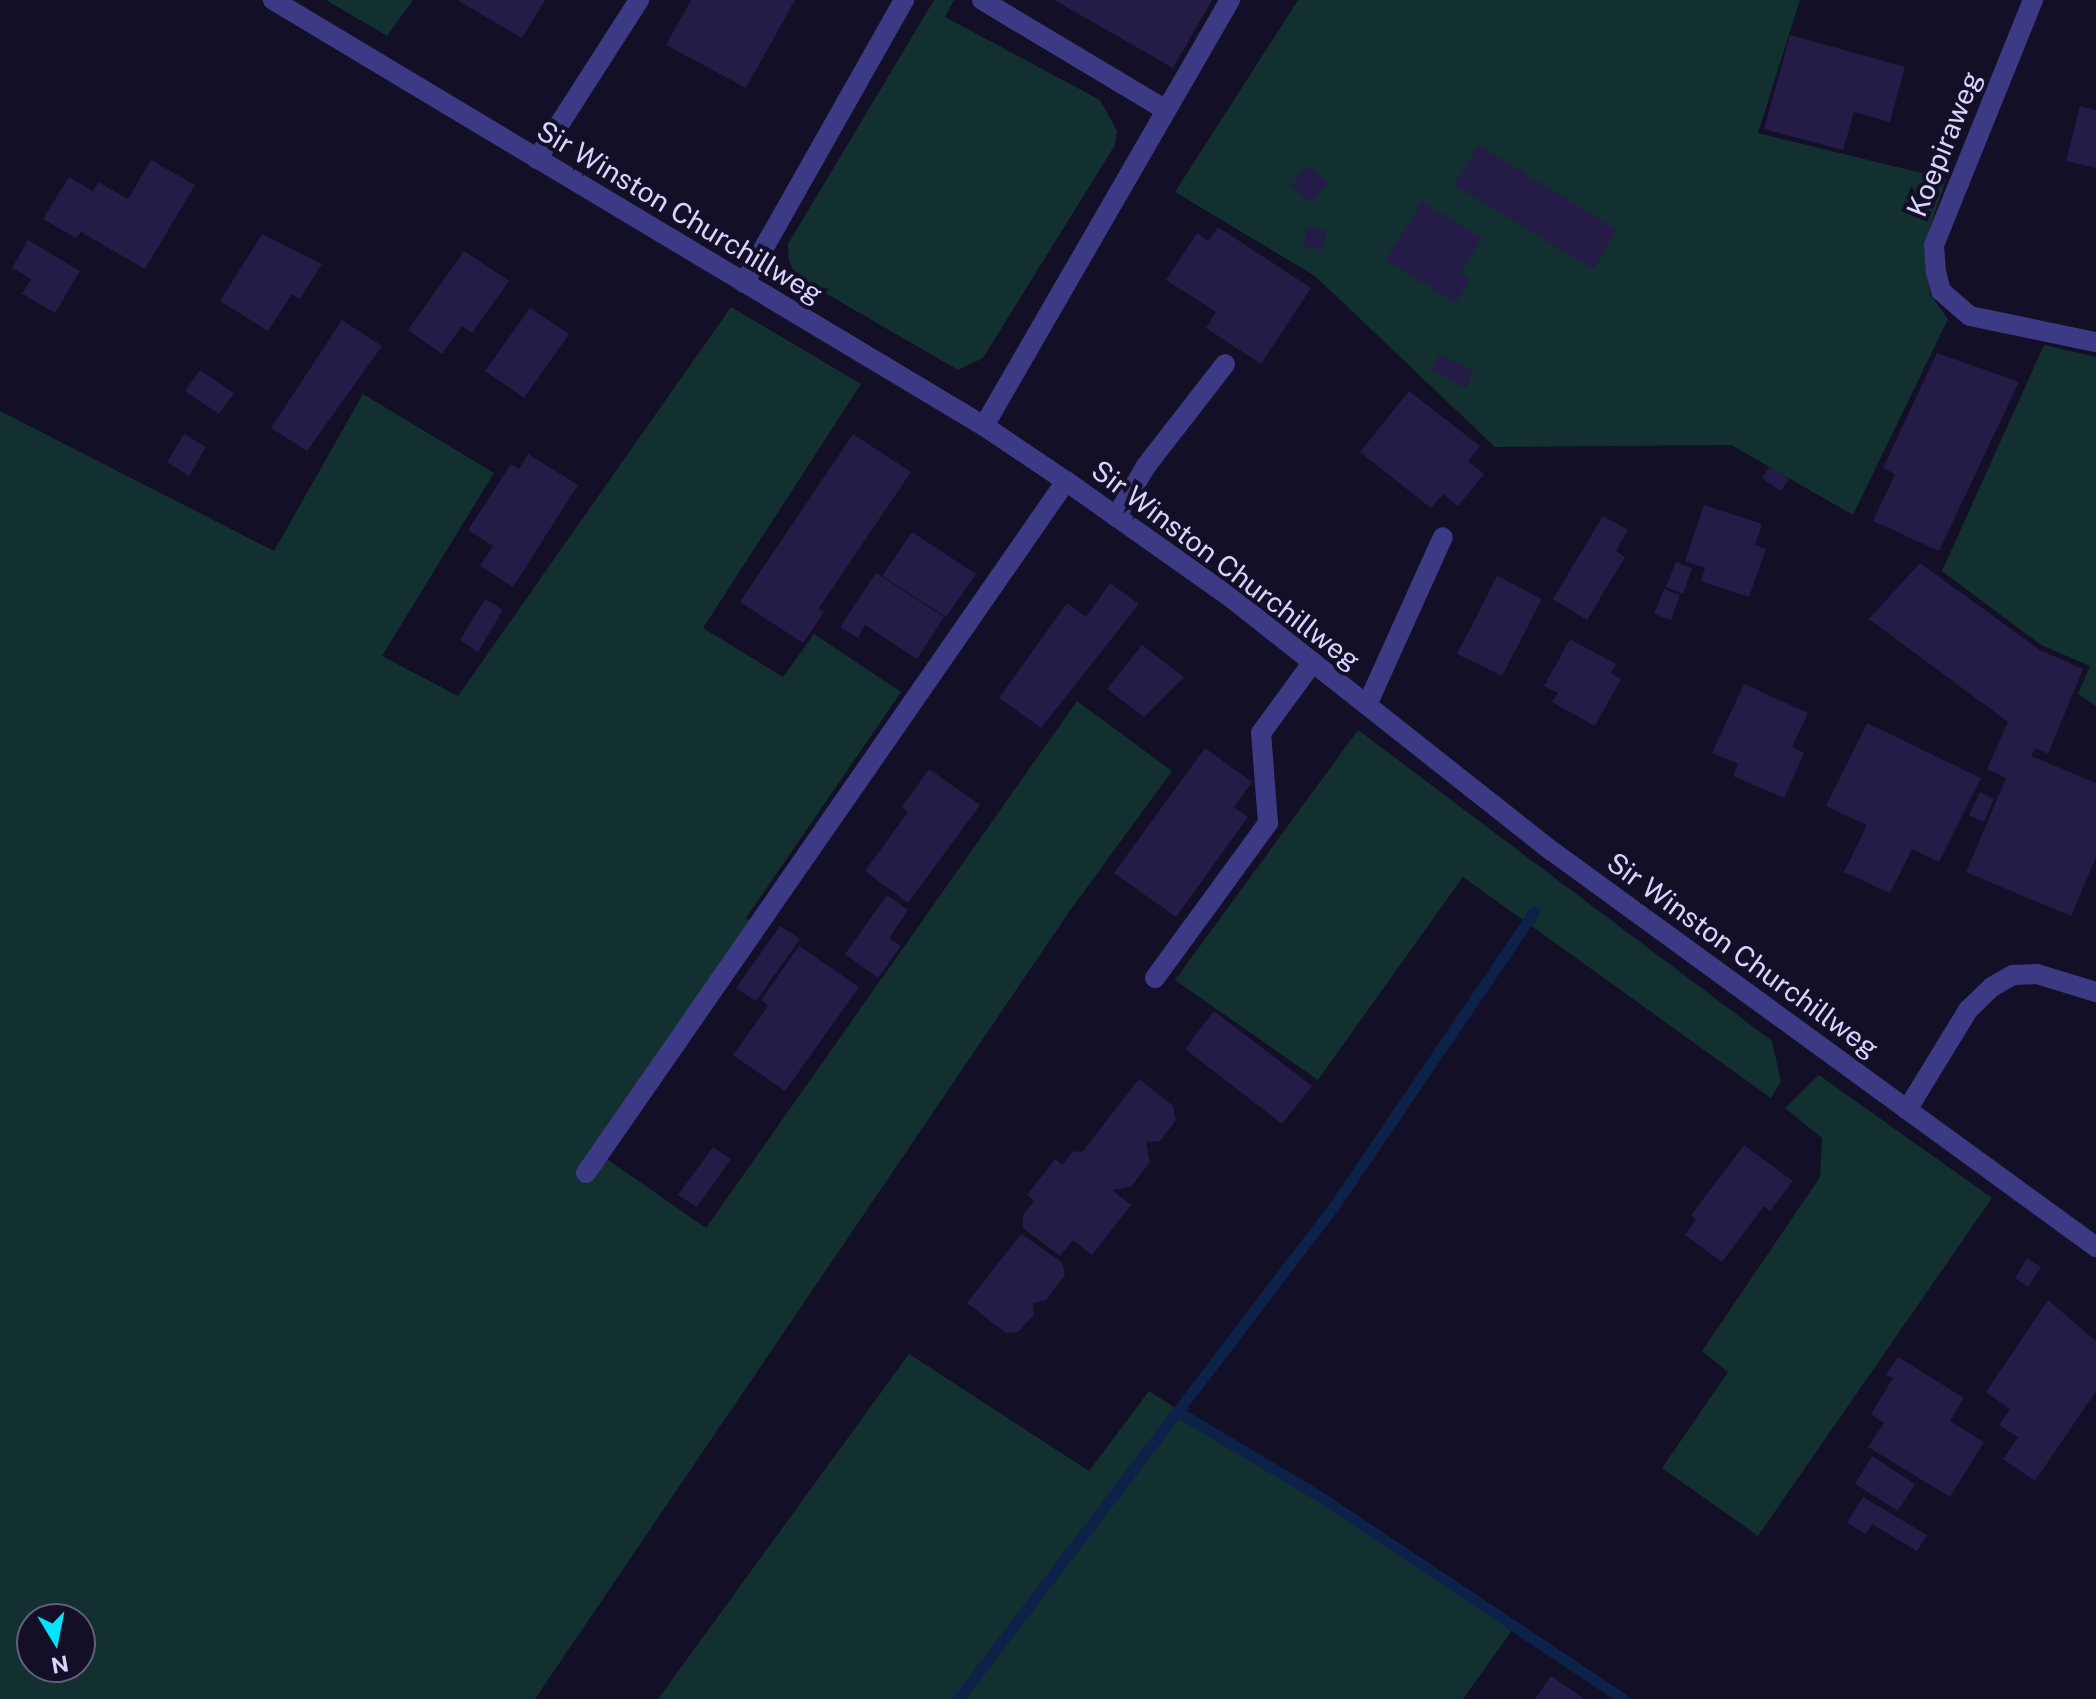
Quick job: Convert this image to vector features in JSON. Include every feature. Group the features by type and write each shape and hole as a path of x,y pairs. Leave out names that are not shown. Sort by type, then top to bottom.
{"street":[{"name":"Sir Winston Churchillweg","path":"273,0 984,426 1066,481 1313,662 1552,851 2096,1247"},
{"path":"537,159 639,0"},
{"path":"744,283 904,0"},
{"path":"982,0 1166,110"},
{"path":"984,426 1230,0"},
{"name":"Koepiraweg","path":"2033,0 1934,245 1936,272 1941,291 1970,316 2096,342"},
{"path":"1116,517 1146,466 1225,364"},
{"path":"586,1173 1066,481"},
{"path":"1367,705 1443,537"},
{"path":"1155,978 1268,823 1261,733 1313,662"},
{"path":"1907,1110 1968,1010 1992,987 2013,975 2037,974 2096,992"}],"green space":[{"path":"326,0 413,0 387,36"},
{"path":"934,0 954,0 945,17 1100,100 1117,131 1115,145 983,358 958,370 796,276 789,261 788,244"},
{"path":"1298,0 1800,0 1758,133 1946,179 1924,246 1930,294 1948,319 1853,515 1731,445 1495,447 1315,276 1175,192"},
{"path":"731,307 861,384 703,628 783,677 814,634 901,692 746,918 754,925 601,1155 706,1228 1077,701 1172,771 1069,912 535,1699 0,1699 0,411 274,551 363,394 494,473 382,656 458,696"},
{"path":"2044,345 2096,357 2096,706 2078,694 2090,666 2041,645 1942,571"},
{"path":"1358,730 1772,1041 1781,1082 1771,1098 1463,877 1318,1080 1175,980"},
{"path":"1819,1075 1992,1198 1758,1536 1662,1468 1728,1372 1702,1351 1820,1177 1822,1138 1785,1108"},
{"path":"909,1354 1089,1471 1149,1391 1515,1626 1463,1699 658,1699"}],"building":[{"path":"457,0 545,0 522,38"},
{"path":"691,0 795,0 746,88 666,45"},
{"path":"1054,0 1212,0 1173,68"},
{"path":"1790,35 1905,67 1890,122 1854,112 1843,150 1764,129"},
{"path":"2080,106 2096,110 2096,168 2066,161"},
{"path":"1478,145 1617,230 1593,269 1454,185"},
{"path":"151,160 195,185 145,269 81,232 76,238 43,219 69,177 93,191 98,182 128,199"},
{"path":"1306,166 1328,182 1312,203 1291,187"},
{"path":"1422,202 1482,238 1460,273 1470,279 1456,303 1386,260"},
{"path":"1218,227 1311,288 1261,364 1206,328 1216,312 1166,280 1197,233 1208,241"},
{"path":"1306,228 1325,229 1324,249 1305,248"},
{"path":"262,234 322,264 300,299 292,294 268,331 220,301"},
{"path":"28,240 80,271 55,313 22,294 31,279 12,268"},
{"path":"464,251 509,281 472,333 462,326 442,354 408,330"},
{"path":"530,308 569,334 524,398 485,371"},
{"path":"342,320 382,346 307,451 271,428"},
{"path":"1937,353 2019,382 1939,551 1873,521 1895,474 1883,468"},
{"path":"1440,354 1474,372 1466,388 1431,369"},
{"path":"200,370 234,393 219,414 185,391"},
{"path":"1409,391 1480,446 1468,461 1484,474 1458,506 1443,494 1431,508 1360,452"},
{"path":"184,434 206,447 189,476 167,462"},
{"path":"853,434 911,472 819,608 824,612 803,643 740,602"},
{"path":"528,454 578,485 513,587 480,566 493,546 468,530 511,464 519,469"},
{"path":"1770,466 1789,479 1781,491 1762,478"},
{"path":"1704,505 1762,524 1755,545 1766,549 1749,597 1701,581 1705,568 1685,561"},
{"path":"1603,516 1628,530 1616,551 1625,557 1587,620 1553,599"},
{"path":"912,532 976,574 946,617 882,576"},
{"path":"1676,562 1692,568 1683,594 1666,587"},
{"path":"1920,563 2040,650 2083,669 2048,754 2035,748 2031,756 2096,783 2096,857 2071,916 1966,872 2006,778 1987,769 2008,722 1869,619"},
{"path":"876,573 944,617 917,659 865,625 858,638 840,627"},
{"path":"1497,576 1542,599 1502,676 1457,654"},
{"path":"1110,583 1139,604 1041,728 999,698 1067,603 1086,617"},
{"path":"1664,589 1680,595 1671,620 1654,614"},
{"path":"485,599 503,610 478,652 460,640"},
{"path":"1570,639 1616,664 1611,673 1621,679 1595,726 1552,702 1558,693 1544,686"},
{"path":"1142,645 1184,677 1144,717 1107,689"},
{"path":"1744,684 1808,713 1792,747 1804,753 1784,798 1733,776 1738,764 1712,753"},
{"path":"1867,723 1981,778 1939,862 1912,849 1890,893 1844,872 1867,825 1826,806"},
{"path":"1205,748 1252,782 1234,807 1248,817 1176,917 1114,873"},
{"path":"929,769 980,805 908,903 865,871 908,812 902,807"},
{"path":"1980,792 1994,799 1984,822 1969,815"},
{"path":"887,895 908,910 889,938 901,946 878,978 845,954"},
{"path":"780,926 800,939 756,1001 736,988"},
{"path":"799,946 859,987 785,1091 733,1055 768,1006 761,1000"},
{"path":"1214,1011 1312,1086 1282,1124 1185,1049"},
{"path":"1139,1079 1173,1106 1176,1120 1160,1141 1146,1142 1150,1162 1131,1187 1112,1190 1131,1205 1092,1255 1073,1240 1060,1256 1023,1228 1023,1215 1034,1201 1027,1195 1055,1159 1062,1165 1072,1152 1083,1151"},
{"path":"1744,1145 1793,1181 1770,1211 1764,1206 1722,1262 1685,1235 1696,1219 1691,1215"},
{"path":"713,1147 731,1159 697,1207 678,1195"},
{"path":"1021,1234 1062,1262 1065,1275 1046,1300 1033,1303 1034,1315 1018,1332 1006,1333 967,1303"},
{"path":"2027,1258 2041,1267 2028,1287 2015,1278"},
{"path":"2048,1300 2096,1341 2096,1391 2035,1481 2003,1459 2018,1437 1999,1425 2010,1409 1986,1392"},
{"path":"1898,1357 1964,1398 1950,1421 1984,1442 1950,1497 1868,1447 1884,1423 1871,1414 1893,1378 1886,1375"},
{"path":"1872,1456 1915,1484 1898,1511 1855,1484"},
{"path":"1863,1497 1927,1535 1917,1551 1872,1524 1866,1534 1847,1523"},
{"path":"1551,1676 1585,1699 1535,1699"}],"waterway":[{"path":"958,1699 1334,1206 1534,912"},
{"path":"1180,1413 1316,1494 1623,1699"}]}
